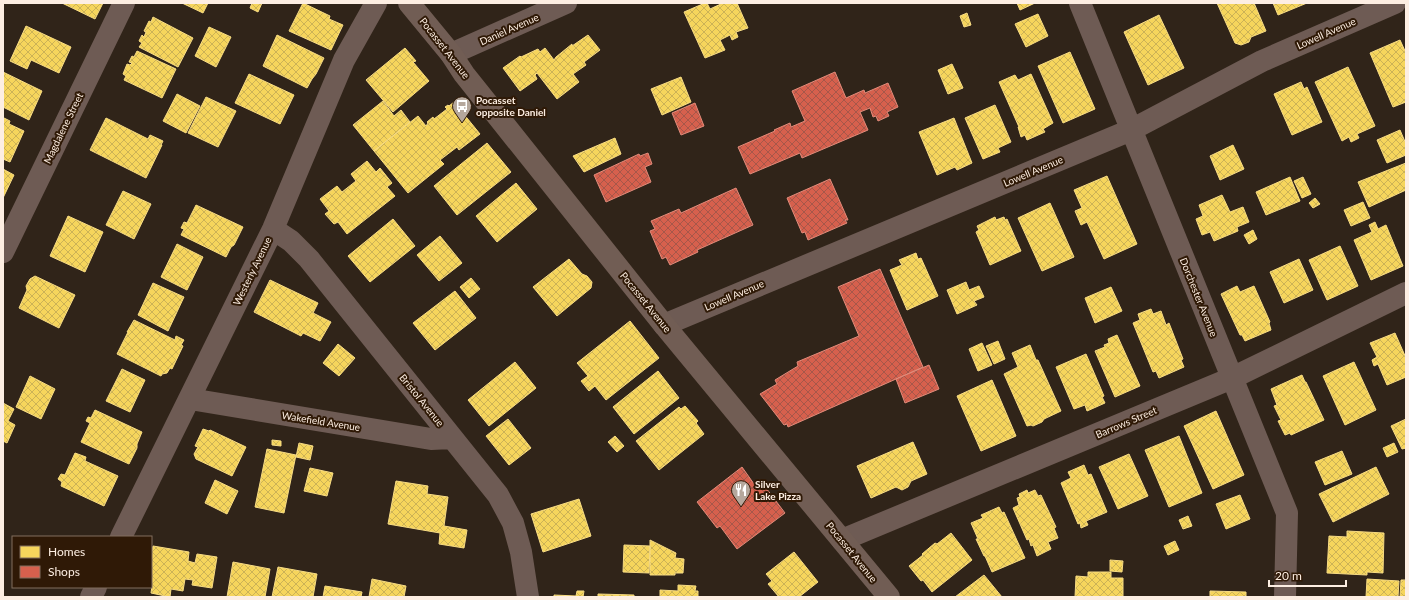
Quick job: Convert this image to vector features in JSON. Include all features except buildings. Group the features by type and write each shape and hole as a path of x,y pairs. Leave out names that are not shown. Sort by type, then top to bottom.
{"main road":[{"name":"Pocasset Avenue","path":"409,3 451,54 464,74 664,325 889,597"}],"street":[{"name":"Magdalene Street","path":"3,252 124,3"},
{"name":"Westerly Avenue","path":"121,536 273,229 344,60 376,3"},
{"name":"Daniel Avenue","path":"451,54 566,3"},
{"name":"Dorchester Avenue","path":"1080,3 1287,513 1285,597"},
{"name":"Lowell Avenue","path":"664,325 1131,130 1262,61 1395,3"},
{"name":"Bristol Avenue","path":"273,229 291,241 309,259 498,495 513,523 521,552 528,597"},
{"name":"Barrows Street","path":"842,540 1232,378 1406,293"},
{"name":"Wakefield Avenue","path":"190,398 431,439 452,438"},
{"path":"91,597 96,588"}],"place":[{"name":"Pocasset opposite Daniel","path":"462,123"},
{"name":"Silver Lake Pizza","path":"741,507"}]}
